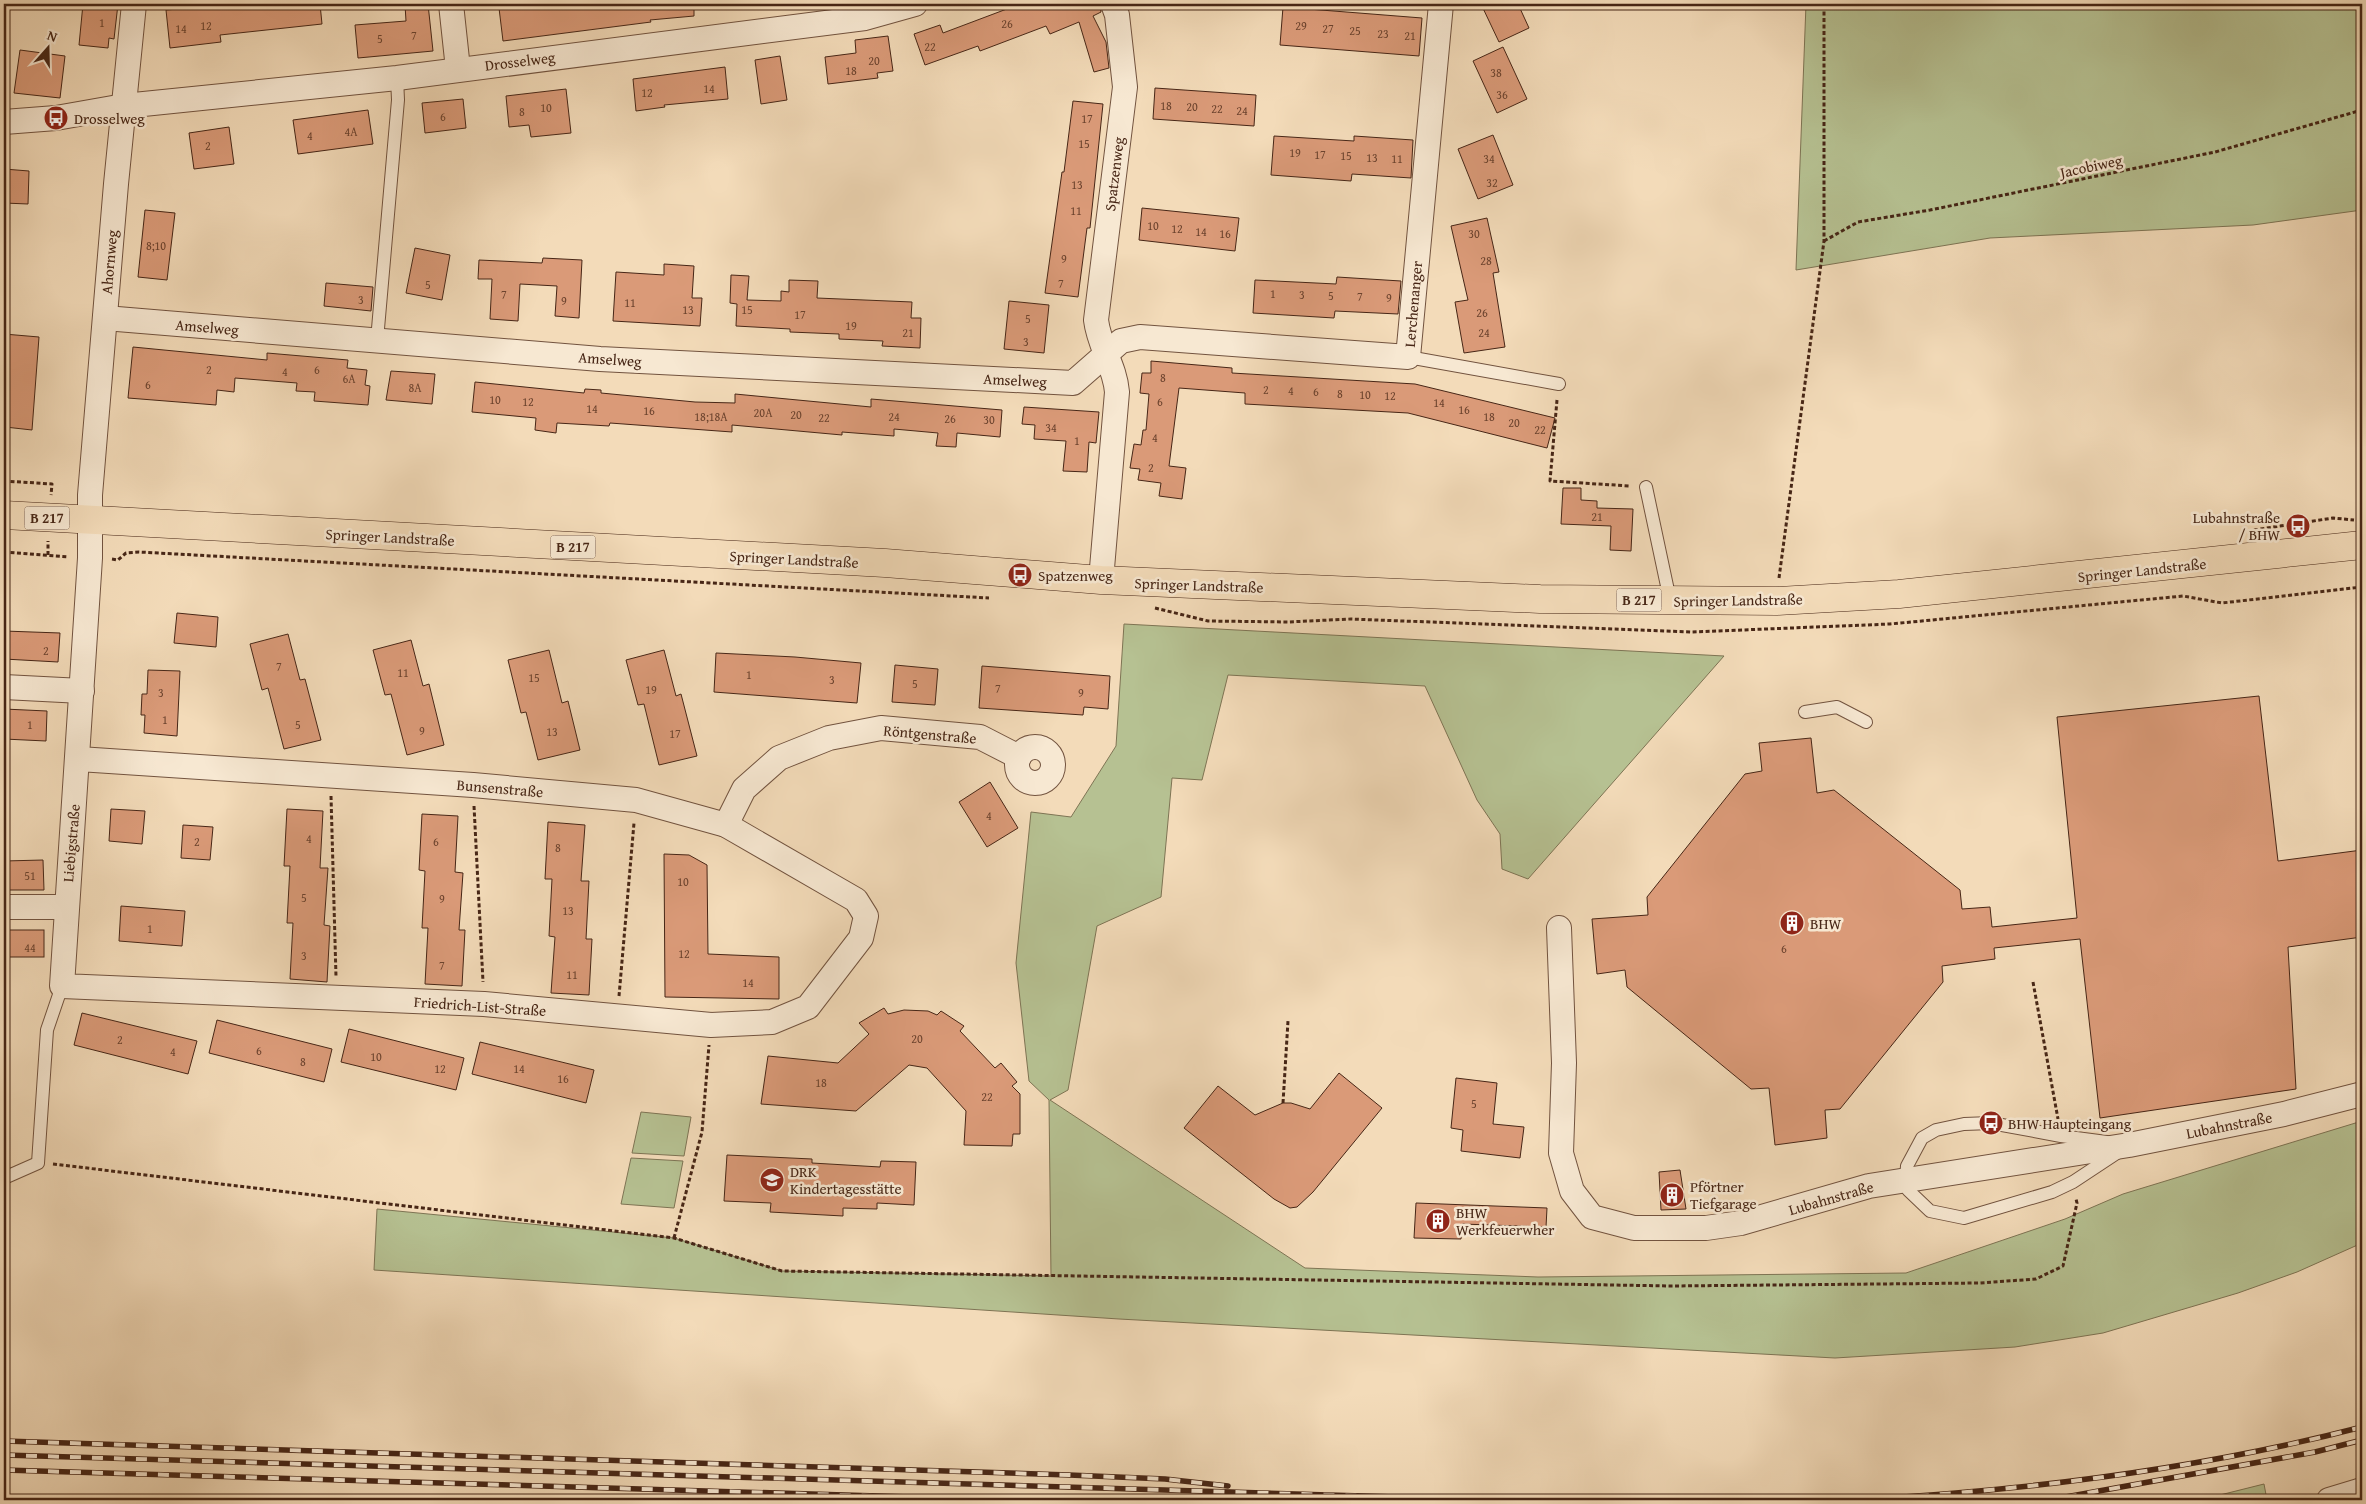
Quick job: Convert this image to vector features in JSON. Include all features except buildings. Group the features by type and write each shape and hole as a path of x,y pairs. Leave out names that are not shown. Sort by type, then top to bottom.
{"main road":[{"name":"Springer Landstraße","path":"4,516 876,563 1101,580 1540,599 1777,600 1908,594 2362,545"}],"street":[{"name":"Ahornweg","path":"91,520 90,495 134,4"},
{"path":"451,4 458,69"},
{"name":"Drosselweg","path":"4,122 56,118 124,106 397,78 865,18 914,4"},
{"name":"Spatzenweg","path":"1101,580 1117,392 1116,377 1098,337 1096,320 1124,88 1117,15 1113,4"},
{"name":"Lerchenanger","path":"1105,354 1121,341 1140,337 1408,357 1441,4"},
{"name":"Amselweg","path":"105,318 600,359 1072,383 1105,354"},
{"name":"Liebigstraße","path":"62,986 66,907 78,759 91,520"},
{"path":"4,687 82,690"},
{"name":"Röntgenstraße","path":"726,826 744,789 780,758 829,738 882,728 980,737 1019,757"},
{"name":"Bunsenstraße","path":"78,759 473,785 636,800 726,826 856,900 866,916 861,938"},
{"path":"4,908 66,907"},
{"name":"Lubahnstraße","path":"1560,928 1564,1063 1561,1153 1572,1191 1592,1217 1634,1228 1706,1228 1741,1223 1868,1186 2129,1145 2284,1114 2362,1094"},
{"name":"Friedrich-List-Straße","path":"62,986 484,1004 711,1025 772,1022 808,1007 861,938"},
{"path":"2329,1500 2362,1490"}],"lane":[{"path":"377,340 398,100 397,78"},
{"path":"1408,357 1559,384"},
{"path":"1646,487 1670,600"},
{"path":"1805,712 1837,707 1866,722"},
{"name":"Liebigstraße","path":"38,1162 47,1030 62,986"},
{"path":"1991,1123 2062,1136 2129,1145 2073,1182 2052,1192 1964,1218 1930,1211 1908,1190 1906,1179 1907,1166 1912,1153 1922,1138 1936,1130 1964,1124 1991,1123"},
{"path":"4,1178 38,1162"}],"path":[{"path":"1777,600 1824,241 1824,4"},
{"name":"Jacobiweg","path":"1824,241 1866,220 1930,210 2215,152 2362,110"},
{"path":"1559,384 1550,481 1646,487"},
{"path":"4,481 52,484"},
{"path":"2247,532 2264,527 2333,518 2362,520"},
{"path":"4,552 90,558"},
{"path":"331,777 336,998"},
{"path":"473,785 484,1004"},
{"path":"617,1017 636,800"},
{"path":"2033,982 2062,1136"},
{"path":"1283,1103 1288,1021"},
{"path":"674,1238 702,1132 711,1025"},
{"path":"38,1162 674,1238 782,1272 1672,1286 1980,1283 2036,1279 2063,1266 2077,1204 2073,1182"}],"green space":[{"path":"1806,4 2362,4 2362,210 2253,225 1990,238 1796,270"},
{"path":"1124,624 1724,656 1528,879 1502,869 1500,834 1477,800 1425,686 1228,675 1202,780 1172,778 1161,897 1097,926 1068,1090 1050,1100 1305,1268 1538,1277 1906,1273 2065,1219 2123,1194 2362,1121 2362,1243 2297,1272 2238,1293 2103,1333 2015,1347 1835,1358 1119,1319 374,1270 377,1209 674,1238 782,1271 1051,1276 1049,1100 1029,1081 1016,963 1031,812 1071,817 1116,746"},
{"path":"641,1112 691,1117 684,1156 632,1153"},
{"path":"631,1158 683,1161 674,1208 621,1204"},
{"path":"2264,1484 2267,1500 2200,1500"}],"railway":[{"path":"1852,1500 1980,1491 2173,1467 2299,1442 2362,1427"},
{"path":"2022,1500 2060,1498 2315,1452 2362,1440"},
{"path":"4,1441 1069,1475 1165,1479 1228,1486"},
{"path":"4,1455 1498,1500"},
{"path":"4,1470 1011,1500"}],"place":[{"name":"Drosselweg","path":"56,118"},
{"name":"Lubahnstraße / BHW","path":"2298,526"},
{"name":"Spatzenweg","path":"1020,575"},
{"name":"BHW","path":"1792,923"},
{"name":"BHW Haupteingang","path":"1991,1123"},
{"name":"DRK Kindertagesstätte","path":"772,1180"},
{"name":"Pförtner Tiefgarage","path":"1672,1195"},
{"name":"BHW Werkfeuerwher","path":"1438,1221"}]}
